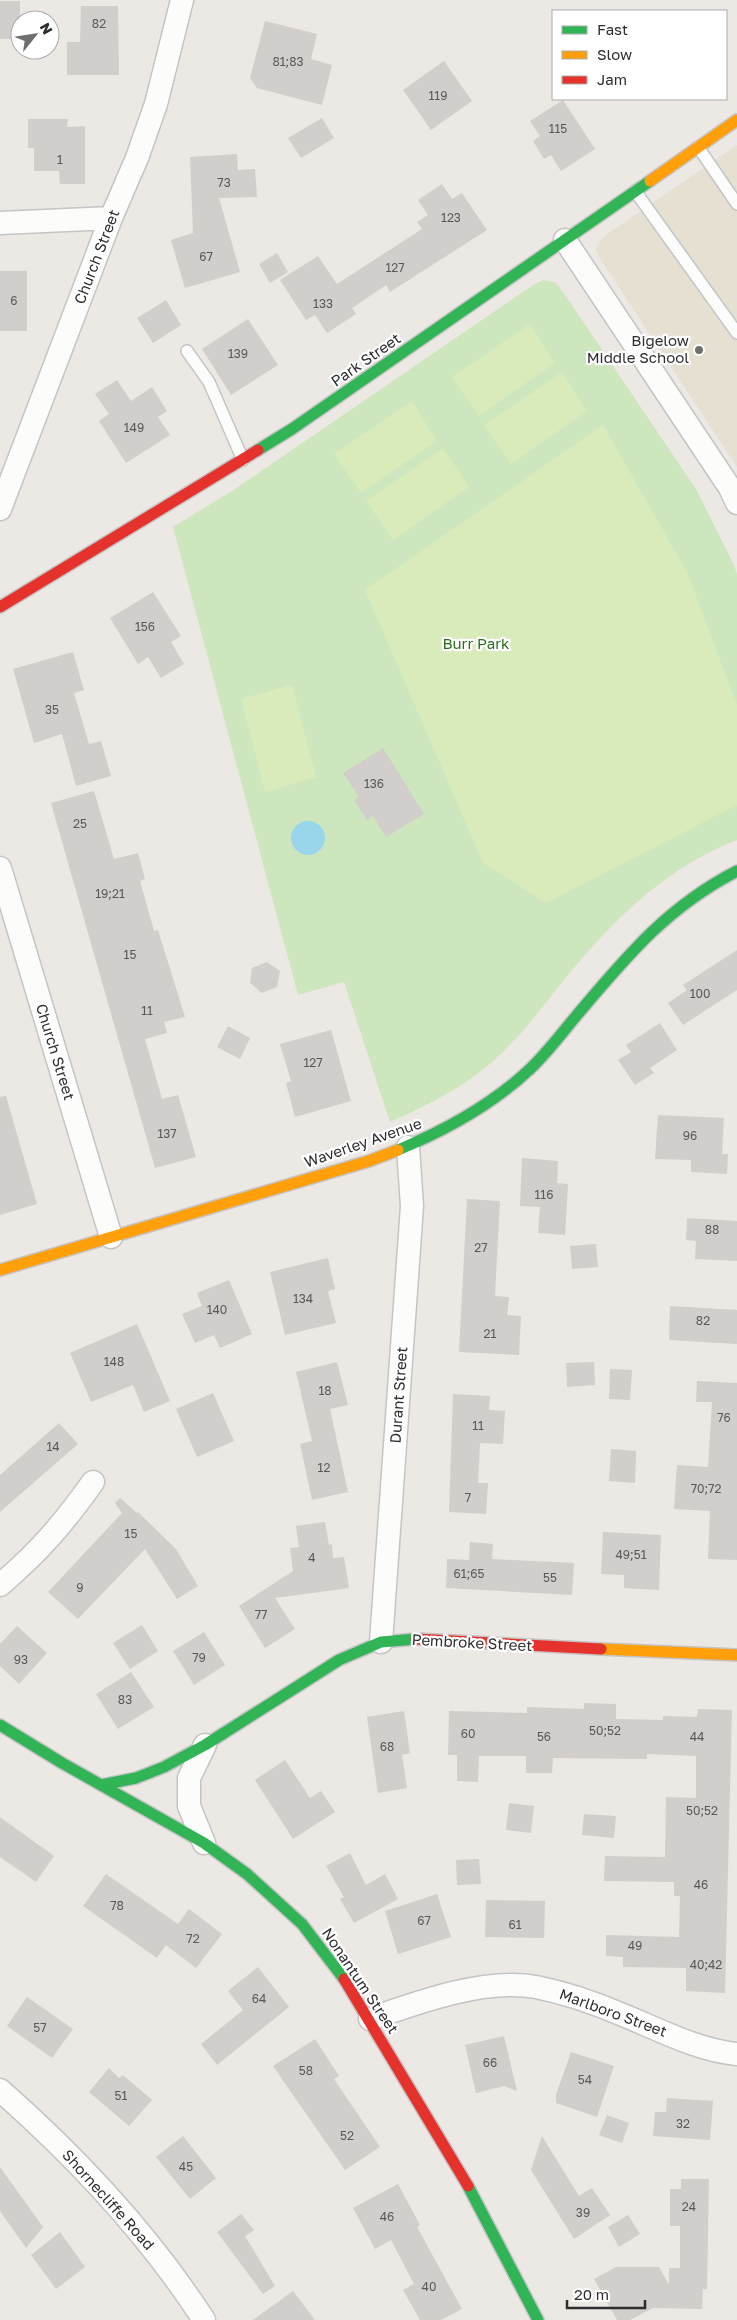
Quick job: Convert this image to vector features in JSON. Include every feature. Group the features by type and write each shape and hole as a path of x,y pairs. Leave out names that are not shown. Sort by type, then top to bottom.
{"street":[{"name":"Church Street","path":"0,509 111,218 137,158 156,104 182,0"},
{"name":"Park Street","path":"0,607 243,460 353,388 737,120"},
{"path":"0,223 111,218"},
{"path":"565,240 730,488 737,503"},
{"name":"Church Street","path":"0,868 111,1236"},
{"name":"Waverley Avenue","path":"0,1270 369,1161 408,1147 452,1126 490,1101 531,1067 656,925 711,883 737,871"},
{"name":"Durant Street","path":"381,1642 412,1206 408,1147"},
{"path":"0,1585 40,1549 65,1522 93,1482"},
{"name":"Pembroke Street","path":"101,1785 136,1778 164,1767 205,1745 339,1660 381,1642 419,1639 737,1655"},
{"name":"Nonantum Street","path":"0,1725 204,1843 247,1874 302,1924 335,1965 370,2019 478,2202 538,2320"},
{"path":"204,1843 189,1806 189,1778 205,1745"},
{"name":"Marlboro Street","path":"370,2019 439,1996 488,1987 534,1987 580,1998 699,2047 737,2054"},
{"name":"Shornecliffe Road","path":"0,2090 34,2121 146,2241 204,2320"}],"lane":[{"path":"698,147 737,204"},
{"path":"635,191 737,333"},
{"path":"188,351 209,382 243,460"}],"shaded area":[{"name":"Bigelow Middle School","path":"737,145 737,467 599,257 596,249 600,241 609,233"}],"green space":[{"name":"Burr Park","path":"543,280 555,282 563,292 696,489 734,565 737,574 737,840 693,861 636,903 601,937 528,1025 491,1063 455,1089 390,1122 344,982 298,995 173,527 235,489"},
{"path":"530,324 555,363 479,416 452,377"},
{"path":"562,372 587,411 511,464 484,425"},
{"path":"412,401 437,441 361,493 334,454"},
{"path":"603,425 687,572 737,705 737,805 546,903 483,863 365,590"},
{"path":"443,448 469,487 393,540 366,501"},
{"path":"292,685 316,777 265,792 241,699"}],"water":[{"path":"308,821 315,822 320,826 324,831 324,845 320,850 315,854 308,855 301,854 296,850 292,845 291,838 292,831 296,826 301,822"}],"building":[{"path":"0,1 20,1 20,10 10,10 10,39 0,39"},
{"path":"81,6 118,6 119,75 67,75 67,42 80,42"},
{"path":"265,21 317,34 311,59 332,65 322,105 257,88 250,78"},
{"path":"444,61 472,101 431,130 403,90"},
{"path":"563,100 595,149 561,171 551,155 544,159 533,141 540,136 530,121"},
{"path":"322,118 334,138 301,158 288,138"},
{"path":"28,119 68,119 67,127 85,126 85,184 60,184 59,171 34,171 34,148 28,148"},
{"path":"237,154 238,170 255,169 257,197 219,198 240,272 185,288 171,240 193,233 190,157"},
{"path":"442,184 452,199 462,193 487,230 390,292 386,285 352,308 356,314 327,333 315,315 306,320 280,280 318,256 337,284 422,229 417,222 428,215 418,200"},
{"path":"277,253 288,272 270,283 259,264"},
{"path":"0,271 27,271 27,331 0,331"},
{"path":"166,300 181,325 153,343 137,318"},
{"path":"248,319 278,365 231,395 202,349"},
{"path":"117,380 131,401 152,387 167,411 158,417 170,435 126,463 99,421 109,414 95,394"},
{"path":"153,592 181,636 171,642 184,664 161,678 148,657 138,664 110,618"},
{"path":"73,652 84,690 74,693 89,744 101,741 111,776 76,786 62,734 34,743 13,669"},
{"path":"383,748 424,814 386,837 373,816 367,820 354,800 359,797 343,773"},
{"path":"94,791 114,859 138,853 145,879 140,881 154,931 158,930 185,1017 164,1022 167,1033 145,1039 162,1099 178,1095 196,1157 155,1168 51,803"},
{"path":"737,950 737,990 683,1025 668,1003 687,990 683,985"},
{"path":"267,962 280,971 277,987 262,993 250,983 252,968"},
{"path":"660,1023 677,1050 650,1068 654,1073 635,1085 618,1060 631,1052 626,1045"},
{"path":"228,1026 250,1038 240,1059 217,1047"},
{"path":"331,1030 351,1101 295,1117 286,1083 291,1081 280,1044"},
{"path":"6,1096 37,1204 0,1215 0,1097"},
{"path":"658,1115 724,1118 722,1154 728,1154 727,1174 691,1172 691,1160 655,1159"},
{"path":"522,1158 558,1161 557,1183 568,1184 565,1235 538,1233 540,1207 520,1206"},
{"path":"467,1199 500,1201 495,1296 509,1297 507,1315 521,1316 519,1355 459,1352"},
{"path":"687,1218 737,1221 737,1261 695,1259 696,1241 686,1240"},
{"path":"596,1244 598,1267 572,1269 570,1246"},
{"path":"328,1258 335,1289 328,1291 336,1323 285,1335 270,1272"},
{"path":"229,1280 252,1334 220,1348 214,1335 195,1343 182,1314 202,1306 197,1293"},
{"path":"670,1306 737,1310 737,1344 669,1340"},
{"path":"137,1324 170,1401 144,1412 133,1385 91,1402 70,1353"},
{"path":"337,1362 348,1405 330,1409 348,1492 312,1500 300,1444 312,1441 296,1372"},
{"path":"594,1362 595,1385 567,1387 566,1363"},
{"path":"610,1369 632,1370 630,1400 609,1399"},
{"path":"697,1381 737,1383 737,1560 708,1559 710,1511 674,1509 677,1465 708,1467 712,1402 696,1402"},
{"path":"213,1393 234,1441 197,1457 176,1409"},
{"path":"453,1394 490,1396 489,1410 505,1411 503,1444 480,1443 478,1483 488,1483 486,1514 449,1512"},
{"path":"59,1423 78,1444 0,1512 0,1475"},
{"path":"611,1449 636,1451 635,1483 609,1481"},
{"path":"120,1498 138,1512 176,1549 198,1586 177,1599 145,1549 78,1619 48,1592 122,1513 115,1503"},
{"path":"325,1522 329,1545 332,1544 333,1558 344,1557 349,1588 275,1598 295,1629 265,1648 239,1606 293,1571 290,1548 299,1547 296,1526"},
{"path":"603,1532 661,1535 659,1590 624,1588 624,1575 601,1574"},
{"path":"470,1542 493,1544 492,1559 574,1563 572,1595 446,1588 447,1559 469,1560"},
{"path":"142,1625 158,1651 130,1669 113,1643"},
{"path":"17,1626 47,1653 19,1684 0,1666 0,1644"},
{"path":"204,1632 225,1665 194,1685 173,1651"},
{"path":"131,1672 154,1707 118,1729 96,1694"},
{"path":"584,1703 616,1704 616,1719 663,1720 663,1716 697,1717 698,1709 732,1710 725,1993 686,1991 686,1968 623,1967 623,1957 606,1956 606,1935 679,1937 680,1896 674,1896 674,1882 604,1881 605,1856 665,1857 666,1797 696,1798 696,1756 647,1754 647,1759 553,1758 552,1773 526,1773 526,1756 479,1756 478,1782 457,1781 457,1755 448,1755 449,1711 527,1713 527,1707 584,1709"},
{"path":"404,1711 410,1753 402,1755 407,1788 378,1793 367,1717"},
{"path":"285,1760 310,1798 321,1791 335,1812 293,1839 255,1780"},
{"path":"509,1803 534,1806 531,1833 506,1830"},
{"path":"584,1814 616,1816 614,1838 582,1835"},
{"path":"0,1817 54,1856 36,1882 0,1857"},
{"path":"350,1853 366,1885 385,1874 398,1899 354,1923 340,1899 344,1897 326,1866"},
{"path":"479,1859 481,1884 457,1885 456,1860"},
{"path":"106,1874 178,1924 189,1909 222,1934 196,1968 166,1945 157,1958 83,1906"},
{"path":"437,1894 451,1937 398,1954 385,1911"},
{"path":"486,1900 545,1901 544,1938 485,1937"},
{"path":"258,1967 289,2007 217,2065 201,2044 243,2010 228,1991"},
{"path":"27,1997 73,2029 52,2058 7,2026"},
{"path":"504,2036 517,2091 504,2086 476,2093 465,2045"},
{"path":"315,2039 339,2076 334,2079 380,2147 345,2170 273,2066"},
{"path":"571,2052 614,2066 597,2117 556,2103 556,2095"},
{"path":"109,2068 119,2078 123,2075 152,2100 129,2126 89,2092"},
{"path":"667,2098 713,2101 710,2140 653,2136 655,2112 666,2112"},
{"path":"607,2115 629,2123 622,2143 599,2135"},
{"path":"183,2136 216,2178 190,2199 156,2157"},
{"path":"542,2136 579,2196 592,2188 610,2215 574,2239 531,2170"},
{"path":"0,2167 43,2227 26,2248 0,2211"},
{"path":"681,2179 709,2179 707,2289 703,2289 702,2309 653,2308 630,2320 617,2320 594,2279 616,2267 659,2267 669,2285 669,2268 680,2268 680,2226 670,2226 670,2189 681,2189"},
{"path":"398,2184 420,2225 417,2227 462,2309 441,2320 420,2320 403,2290 414,2284 391,2240 375,2249 353,2208"},
{"path":"241,2214 254,2230 245,2236 275,2286 263,2294 217,2232"},
{"path":"628,2215 640,2234 619,2247 608,2227"},
{"path":"60,2232 85,2267 56,2289 31,2255"},
{"path":"293,2291 315,2320 253,2320"}],"traffic: fast":[{"path":"258,450 292,429 650,181"},
{"path":"398,1150 468,1116 515,1082 542,1056 613,973 650,934 690,900 737,871"},
{"path":"101,1785 136,1778 164,1767 205,1745 339,1660 381,1642 416,1639"},
{"path":"0,1725 62,1763 204,1843 247,1874 302,1924 344,1979"},
{"path":"468,2186 538,2320"}],"traffic: slow":[{"path":"650,181 737,120"},
{"path":"0,1270 369,1161 398,1150"},
{"path":"601,1649 737,1655"}],"traffic: jam":[{"path":"0,607 258,450"},
{"path":"416,1639 601,1649"},
{"path":"344,1979 468,2186"}],"place":[{"name":"Bigelow Middle School","path":"699,350"}]}
